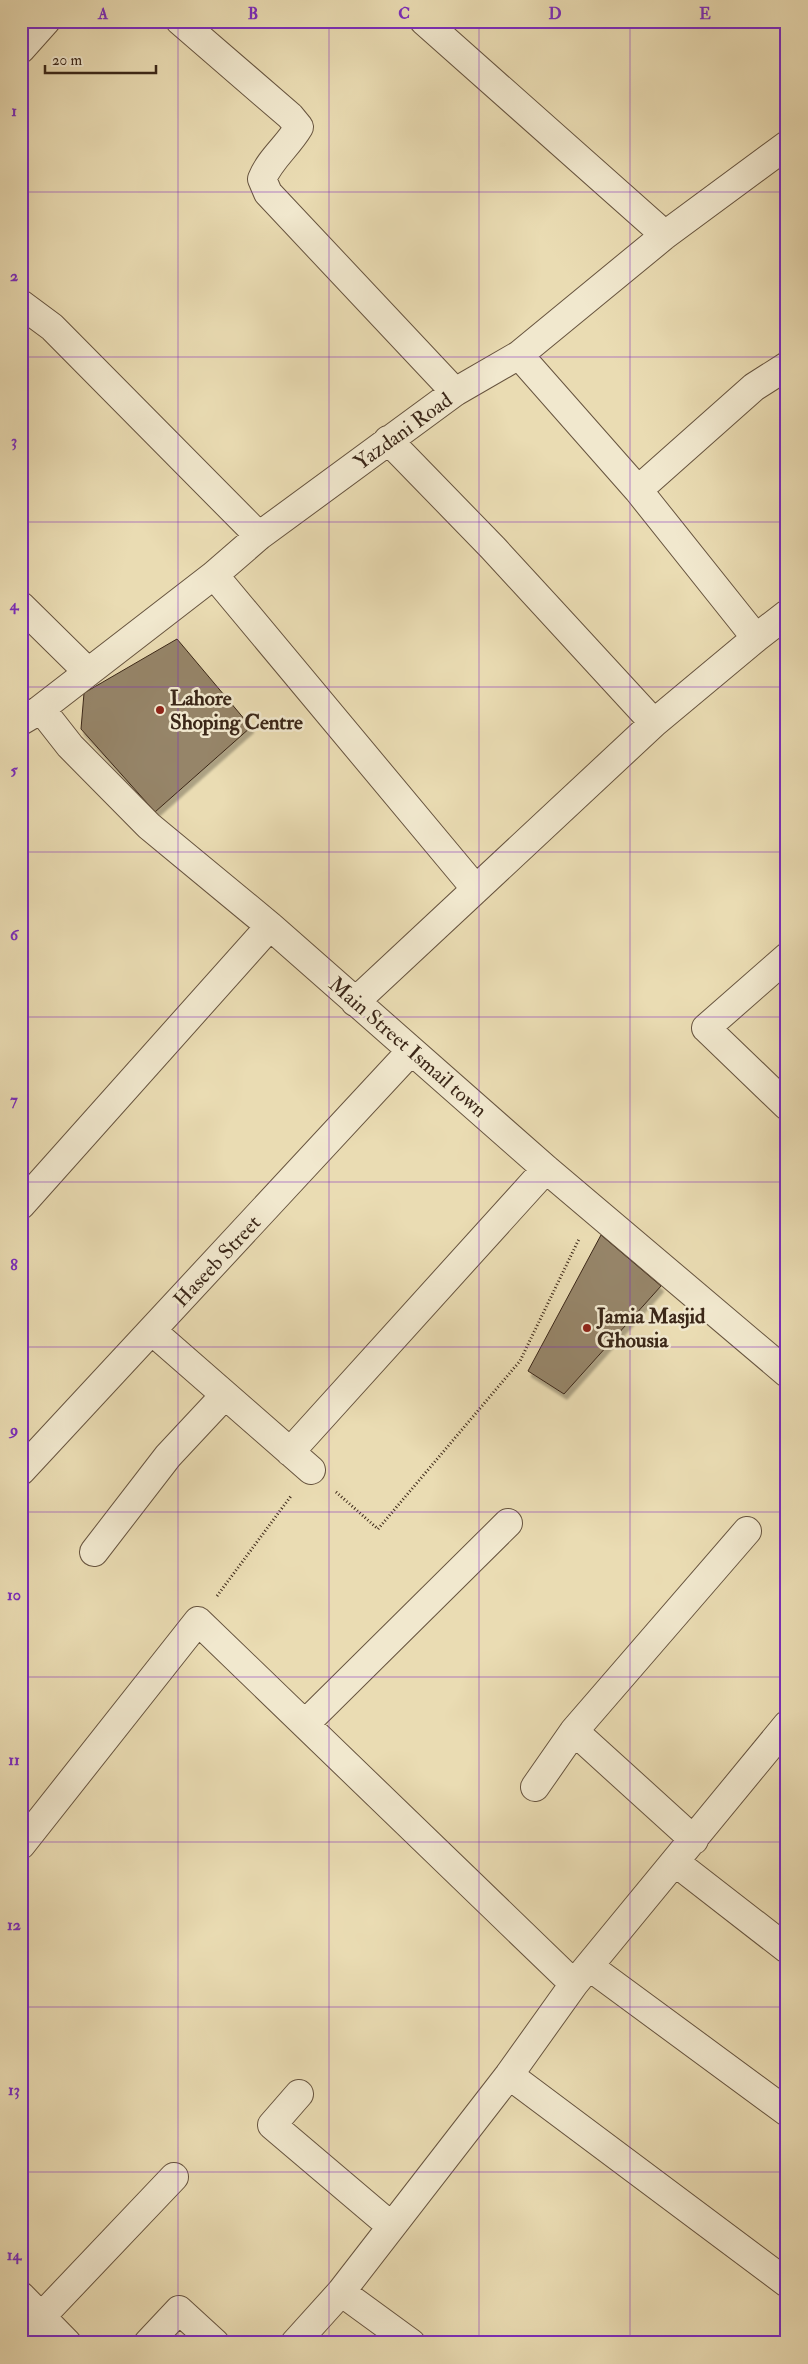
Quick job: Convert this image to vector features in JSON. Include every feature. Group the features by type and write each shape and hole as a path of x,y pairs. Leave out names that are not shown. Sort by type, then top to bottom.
{"street":[{"path":"21,49 46,21"},
{"path":"180,21 290,116 299,127 293,137 267,166 262,179 268,193 455,392"},
{"path":"424,21 666,235"},
{"name":"Yazdani Road","path":"31,715 214,575 259,536 388,440 455,392 519,356 666,235 787,145"},
{"path":"21,304 52,327 259,536"},
{"path":"519,356 638,490 756,638"},
{"path":"638,490 754,387 787,366"},
{"path":"388,440 493,548 654,724"},
{"path":"214,575 475,888"},
{"path":"21,606 88,672"},
{"path":"355,1002 475,888 654,724 787,614"},
{"name":"Main Street Ismail town","path":"31,715 70,746 149,826 270,926 546,1169 783,1362"},
{"path":"21,1205 270,926"},
{"path":"787,957 706,1028 787,1106"},
{"name":"Haseeb Street","path":"21,1471 411,1051"},
{"path":"290,1452 546,1169"},
{"path":"152,1331 311,1470"},
{"path":"94,1552 168,1456 225,1395"},
{"path":"306,1723 508,1523"},
{"path":"535,1787 574,1731 747,1531"},
{"path":"21,1845 198,1621 306,1723 582,1976 787,2112"},
{"path":"300,2337 341,2292 390,2226 509,2075 582,1976 787,1725"},
{"path":"574,1731 694,1840"},
{"path":"675,1862 787,1949"},
{"path":"509,2075 787,2283"},
{"path":"298,2094 272,2125 390,2226"},
{"path":"21,2338 174,2177"},
{"path":"341,2292 411,2343"},
{"path":"21,2296 67,2343"},
{"path":"148,2343 179,2310 216,2343"}],"path":[{"path":"198,1621 311,1470 378,1529 520,1361 594,1210"}],"building":[{"name":"Lahore Shoping Centre","path":"177,639 251,727 155,812 81,729 84,693"},
{"name":"Jamia Masjid Ghousia","path":"601,1235 661,1286 564,1394 528,1371"}],"place":[{"name":"Lahore Shoping Centre","path":"160,710"},
{"name":"Jamia Masjid Ghousia","path":"587,1328"}]}
